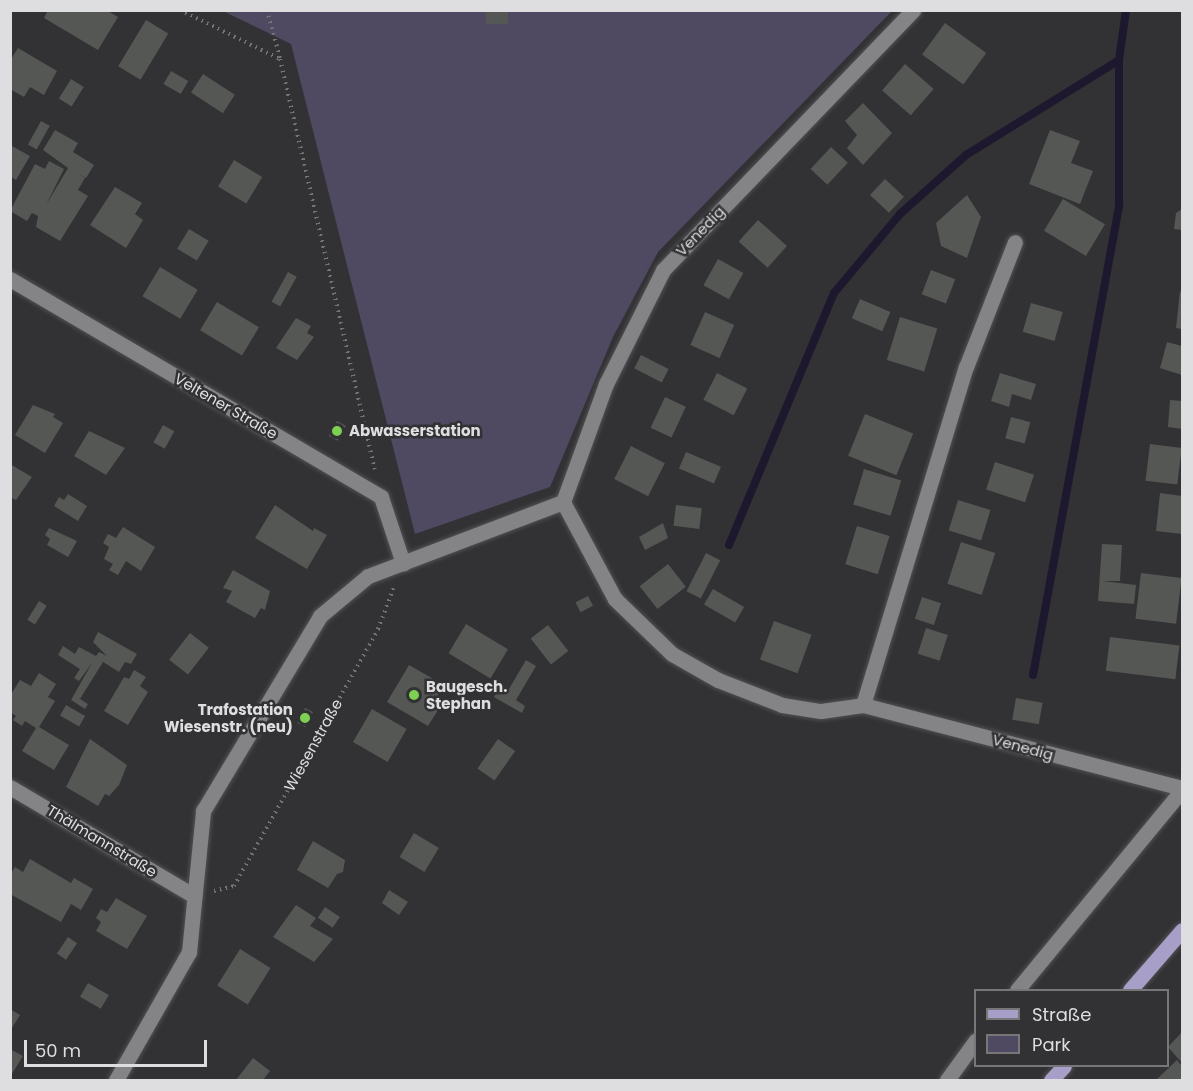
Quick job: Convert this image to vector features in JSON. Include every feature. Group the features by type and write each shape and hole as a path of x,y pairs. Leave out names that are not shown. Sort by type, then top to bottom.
{"main road":[{"path":"1131,989 1182,930"},
{"path":"1052,1080 1063,1067"}],"street":[{"name":"Venedig","path":"913,10 663,270 606,384 563,502 615,598 672,654 718,680 782,705 821,711 863,705 1182,789 1018,989"},
{"path":"863,705 966,367 1015,242"},
{"name":"Veltener Straße","path":"10,279 381,496"},
{"path":"381,496 403,563"},
{"path":"116,1080 189,952 203,811 320,616 368,576 563,502"},
{"name":"Thälmannstraße","path":"10,787 194,896"},
{"path":"947,1080 974,1041"}],"path":[{"path":"180,10 280,59"},
{"path":"267,10 381,496"},
{"name":"Wiesenstraße","path":"194,896 234,886 378,629 403,563"}],"green space":[{"path":"223,11 892,11 658,252 613,337 550,487 415,534 291,44"}],"building":[{"path":"48,10 106,10 118,17 98,50 44,18"},
{"path":"486,10 508,10 508,24 486,24"},
{"path":"146,20 168,33 140,80 118,66"},
{"path":"945,23 986,53 963,85 922,55"},
{"path":"18,48 57,71 44,95 30,87 24,97 10,89 10,61"},
{"path":"905,64 934,89 911,115 882,90"},
{"path":"171,71 188,81 181,94 164,84"},
{"path":"203,74 235,95 223,113 191,92"},
{"path":"71,79 84,87 72,106 59,99"},
{"path":"863,103 892,133 863,165 847,148 857,135 845,121"},
{"path":"41,121 50,126 37,149 28,145"},
{"path":"55,130 78,143 73,152 94,165 86,178 80,175 85,178 78,190 88,196 60,241 36,227 38,216 32,213 27,221 10,211 35,164 45,169 49,161 64,169 46,205 68,168 43,150"},
{"path":"1050,130 1080,141 1071,163 1093,171 1080,204 1029,184"},
{"path":"10,145 30,156 16,180 10,176"},
{"path":"831,147 848,163 827,185 811,169"},
{"path":"234,160 262,177 246,204 218,187"},
{"path":"885,179 904,197 889,213 870,195"},
{"path":"115,187 142,203 135,214 143,220 126,248 90,225"},
{"path":"967,195 981,217 967,258 941,246 936,223"},
{"path":"1063,199 1105,224 1086,256 1044,231"},
{"path":"1182,209 1182,230 1174,229 1176,213"},
{"path":"758,220 787,246 768,268 739,242"},
{"path":"189,229 209,241 197,261 177,249"},
{"path":"718,259 743,273 729,299 703,285"},
{"path":"160,267 198,290 180,319 142,296"},
{"path":"931,270 955,279 946,304 922,294"},
{"path":"288,272 297,277 280,307 272,302"},
{"path":"1180,291 1182,292 1182,329 1176,328"},
{"path":"860,299 890,312 882,331 852,318"},
{"path":"217,302 259,327 242,356 200,330"},
{"path":"1031,303 1063,312 1054,341 1023,332"},
{"path":"705,312 734,325 720,358 690,345"},
{"path":"900,317 937,328 924,371 887,360"},
{"path":"296,318 311,326 307,333 314,337 297,360 276,348"},
{"path":"1167,342 1182,346 1182,375 1160,368"},
{"path":"641,355 669,369 662,382 634,368"},
{"path":"717,373 747,388 734,415 703,400"},
{"path":"1000,373 1036,384 1031,400 1012,394 1009,407 991,401"},
{"path":"665,397 686,407 671,438 651,428"},
{"path":"1170,400 1182,401 1182,429 1168,427"},
{"path":"33,405 55,414 53,417 63,423 45,453 15,435"},
{"path":"865,414 913,433 896,475 848,456"},
{"path":"1011,417 1030,422 1025,443 1005,438"},
{"name":"Abwasserstation","path":"337,421 346,426 338,441 329,436"},
{"path":"163,425 174,431 165,449 153,442"},
{"path":"89,431 125,448 106,475 74,456"},
{"path":"1150,444 1182,448 1177,485 1145,481"},
{"path":"631,446 665,463 648,496 614,479"},
{"path":"686,452 721,467 714,483 679,469"},
{"path":"995,462 1034,475 1025,502 986,490"},
{"path":"10,464 32,477 16,500 10,497"},
{"path":"864,469 901,480 890,516 853,504"},
{"path":"1160,493 1182,496 1182,534 1156,531"},
{"path":"68,494 87,506 78,521 54,506 59,497 64,500"},
{"path":"958,500 991,510 981,541 949,531"},
{"path":"275,505 313,531 314,528 327,535 307,569 255,538"},
{"path":"676,505 702,508 699,529 673,526"},
{"path":"663,523 668,538 645,550 639,537"},
{"path":"857,526 890,536 878,574 845,564"},
{"path":"123,527 155,547 141,571 126,561 118,575 109,570 113,564 104,559 109,547 103,543 108,534 116,538"},
{"path":"49,528 77,541 68,557 47,545 50,539 45,535"},
{"path":"961,542 995,553 982,595 947,584"},
{"path":"1102,544 1122,545 1120,581 1103,581 1136,585 1134,604 1098,601"},
{"path":"706,553 720,560 701,599 686,591"},
{"path":"668,564 686,587 657,609 640,586"},
{"path":"233,570 270,591 265,610 261,608 255,618 226,602 232,591 223,588"},
{"path":"1141,573 1182,578 1176,624 1135,619"},
{"path":"713,589 744,607 735,623 704,605"},
{"path":"588,596 593,606 581,612 576,602"},
{"path":"922,597 941,603 934,625 915,619"},
{"path":"39,601 47,606 35,624 27,620"},
{"path":"774,621 812,635 798,673 760,660"},
{"path":"466,624 508,649 490,678 448,653"},
{"path":"548,625 568,651 551,665 531,639"},
{"path":"926,628 948,635 940,661 918,654"},
{"path":"98,632 137,654 131,664 125,662 119,672 103,662 80,699 88,704 85,709 71,700 92,663 79,681 74,678 80,669 58,655 63,646 75,654 79,647 96,656 99,652 107,656 93,642"},
{"path":"190,633 209,648 188,675 169,660"},
{"path":"1110,637 1179,646 1175,679 1106,671"},
{"path":"526,660 536,666 516,700 525,706 522,713 494,697 501,685 509,689"},
{"name":"Baugesch. Stephan","path":"409,665 444,685 433,703 440,707 428,726 387,702"},
{"path":"134,670 146,677 140,686 148,692 128,725 104,711 124,677 129,679"},
{"path":"39,673 56,684 48,697 55,701 39,727 69,745 54,770 22,751 36,728 25,721 22,726 13,720 16,716 10,712 10,696 20,680 31,686"},
{"path":"1016,698 1043,703 1039,724 1012,720"},
{"path":"66,705 85,716 79,726 60,715"},
{"name":"Trafostation Wiesenstr. (neu)","path":"305,708 313,712 305,727 297,723"},
{"path":"372,709 407,729 388,762 353,742"},
{"path":"90,739 127,765 119,785 109,796 105,794 98,806 66,787"},
{"path":"498,739 515,751 495,781 477,768"},
{"path":"414,833 439,848 424,872 400,857"},
{"path":"313,841 345,860 343,872 337,874 328,888 297,870"},
{"path":"30,859 71,883 74,878 93,889 81,910 71,904 61,922 10,894 10,875 15,867 23,872"},
{"path":"389,890 408,902 399,915 382,903"},
{"path":"116,898 147,916 127,949 96,931 101,922 96,918 101,909 107,912"},
{"path":"296,905 316,918 310,926 333,939 314,962 273,937"},
{"path":"325,907 340,917 333,928 318,918"},
{"path":"68,937 77,943 66,960 57,954"},
{"path":"240,949 271,968 248,1005 217,985"},
{"path":"88,983 109,995 101,1009 80,997"},
{"path":"10,1009 20,1015 10,1031"},
{"path":"1182,1032 1182,1063 1169,1048"},
{"path":"10,1049 23,1056 10,1077"},
{"path":"253,1058 270,1071 263,1080 236,1080"},
{"path":"1177,1060 1182,1066 1182,1080 1156,1080"}],"waterway":[{"path":"1033,675 1119,205 1119,60 1126,10"},
{"path":"729,545 834,293 900,214 966,155 1119,60"}],"place":[{"name":"Abwasserstation","path":"337,431"},
{"name":"Baugesch. Stephan","path":"414,695"},
{"name":"Trafostation Wiesenstr. (neu)","path":"305,718"}]}
